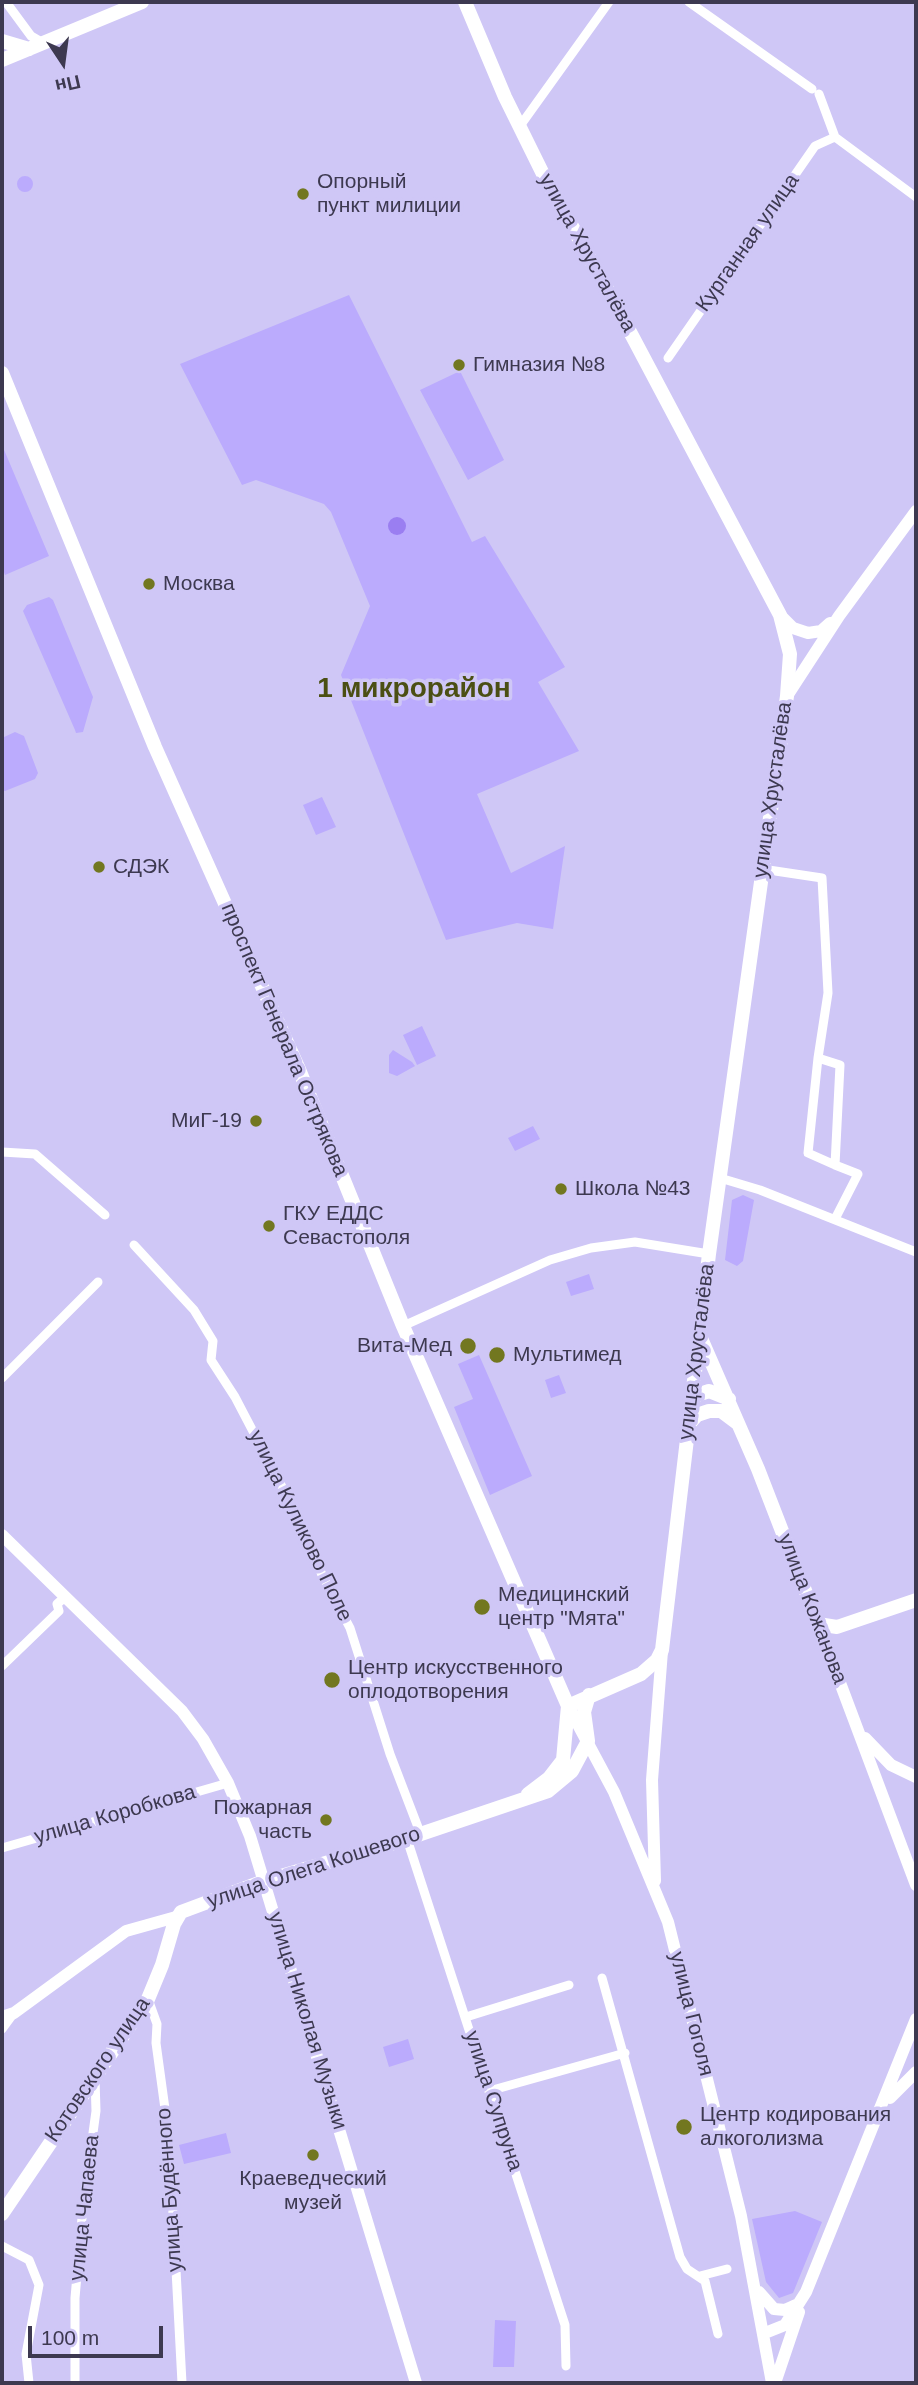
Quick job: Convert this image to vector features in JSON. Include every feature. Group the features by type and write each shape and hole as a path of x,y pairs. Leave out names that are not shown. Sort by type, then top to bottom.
{"main road":[{"path":"2,60 142,2"},
{"name":"улица Хрусталёва","path":"465,2 545,178 611,296 780,615 790,654 787,696 709,1254 662,1650 652,1780 654,1879 657,1895"},
{"path":"2,41 29,49"},
{"name":"проспект Генерала Острякова","path":"2,373 155,747 298,1067 403,1326 568,1706"},
{"path":"787,696 839,616 916,511"},
{"path":"780,615 793,628 808,634 821,631 839,616"},
{"path":"790,654 802,653 823,639"},
{"name":"улица Кожанова","path":"700,1336 729,1399 824,1639 916,1885"},
{"path":"691,1397 709,1391 729,1399"},
{"path":"688,1424 697,1415 709,1410 721,1411 732,1417 740,1426"},
{"name":"улица Николая Музыки","path":"2,1535 182,1712 203,1739 228,1783 264,1881 416,2383"},
{"path":"824,1639 837,1627 916,1600"},
{"path":"818,1624 837,1627"},
{"path":"599,1764 579,1756 563,1760 568,1706 641,1674 657,1660 662,1650"},
{"path":"588,1741 584,1712 589,1695"},
{"name":"улица Гоголя","path":"568,1706 599,1764 657,1895 671,1934 755,2283 774,2383"},
{"path":"855,1724 882,1757 916,1777"},
{"name":"улица Олега Кошевого","path":"8,2015 127,1931 176,1917 188,1908 264,1881 414,1837 561,1783 572,1771 588,1741"},
{"name":"улица Олега Кошевого","path":"515,1802 543,1783 563,1760"},
{"name":"Котовского улица","path":"2,2214 148,1999 162,1965 176,1917"},
{"path":"915,2022 916,2044"},
{"path":"774,2383 806,2292 915,2022"},
{"path":"883,2106 916,2072"},
{"path":"755,2283 774,2309 785,2310 796,2305"},
{"path":"765,2333 785,2325 806,2292"}],"street":[{"path":"6,2 31,36 45,44"},
{"path":"520,126 609,2"},
{"path":"689,2 816,91 835,137 916,197"},
{"name":"Курганная улица","path":"668,358 815,146 835,137"},
{"path":"762,869 822,878 828,993 807,1153 858,1174 835,1219"},
{"path":"818,1058 840,1065 835,1165"},
{"path":"2,1152 35,1154 105,1215"},
{"path":"720,1178 835,1219 916,1252"},
{"path":"403,1326 550,1260 591,1248 635,1242 709,1254"},
{"name":"улица Куликово Поле","path":"134,1245 194,1310 213,1341 211,1360 240,1407 303,1527 322,1575 350,1628 414,1837"},
{"path":"2,1378 98,1282"},
{"path":"2,1666 59,1611 57,1604 65,1597"},
{"name":"улица Коробкова","path":"2,1848 228,1783"},
{"name":"улица Супруна","path":"414,1837 466,2017 565,2325 566,2366"},
{"path":"602,1978 682,2264 700,2276 707,2287 718,2334"},
{"path":"466,2017 569,1985"},
{"name":"улица Будённого","path":"148,1999 157,2024 156,2043 169,2138 182,2383"},
{"path":"2,2029 8,2015"},
{"path":"489,2091 625,2053"},
{"name":"улица Чапаева","path":"75,2383 75,2298 83,2206 96,2111 95,2074"},
{"path":"2,2246 29,2260 38,2285 26,2354 29,2383"},
{"path":"700,2276 727,2269"}],"shaded area":[{"path":"22,176 28,176 33,184 31,190 22,192 17,187 17,181"},
{"path":"349,295 472,542 485,536 565,667 538,682 579,751 477,794 511,873 565,846 553,929 517,923 446,940 341,675 370,606 331,512 324,504 256,480 242,485 180,364"},
{"path":"460,371 504,460 468,480 420,390"},
{"path":"2,445 49,556 5,575 2,567"},
{"path":"397,517 403,520 406,526 403,532 397,535 391,532 388,526 391,520"},
{"path":"49,597 53,600 93,697 83,732 76,733 23,611 27,605"},
{"path":"15,732 24,736 38,773 35,779 5,791 2,790 2,738"},
{"path":"322,797 336,827 316,835 303,805"},
{"path":"422,1026 436,1056 417,1065 403,1035"},
{"path":"393,1050 415,1066 397,1076 389,1073 389,1055"},
{"path":"533,1126 540,1139 515,1151 508,1138"},
{"path":"743,1195 754,1200 743,1261 737,1266 725,1260 732,1200"},
{"path":"589,1274 594,1289 571,1296 566,1282"},
{"path":"479,1355 532,1476 490,1495 454,1407 473,1399 458,1364"},
{"path":"559,1375 566,1393 551,1398 545,1380"},
{"path":"408,2039 414,2059 389,2067 383,2047"},
{"path":"226,2133 231,2153 184,2164 179,2145"},
{"path":"795,2211 822,2222 793,2293 779,2298 766,2282 752,2219"},
{"path":"495,2320 516,2321 514,2367 493,2367"}],"place":[{"name":"Опорный пункт милиции","path":"303,194"},
{"name":"Гимназия №8","path":"459,365"},
{"name":"Москва","path":"149,584"},
{"name":"СДЭК","path":"99,867"},
{"name":"МиГ-19","path":"256,1121"},
{"name":"Школа №43","path":"561,1189"},
{"name":"ГКУ ЕДДС Севастополя","path":"269,1226"},
{"name":"Вита-Мед","path":"468,1346"},
{"name":"Мультимед","path":"497,1355"},
{"name":"Медицинский центр \"Мята\"","path":"482,1607"},
{"name":"Центр искусственного оплодотворения","path":"332,1680"},
{"name":"Пожарная часть","path":"326,1820"},
{"name":"Центр кодирования алкоголизма","path":"684,2127"},
{"name":"Краеведческий музей","path":"313,2155"}],"district":[{"name":"1 микрорайон","path":"414,689"}]}
